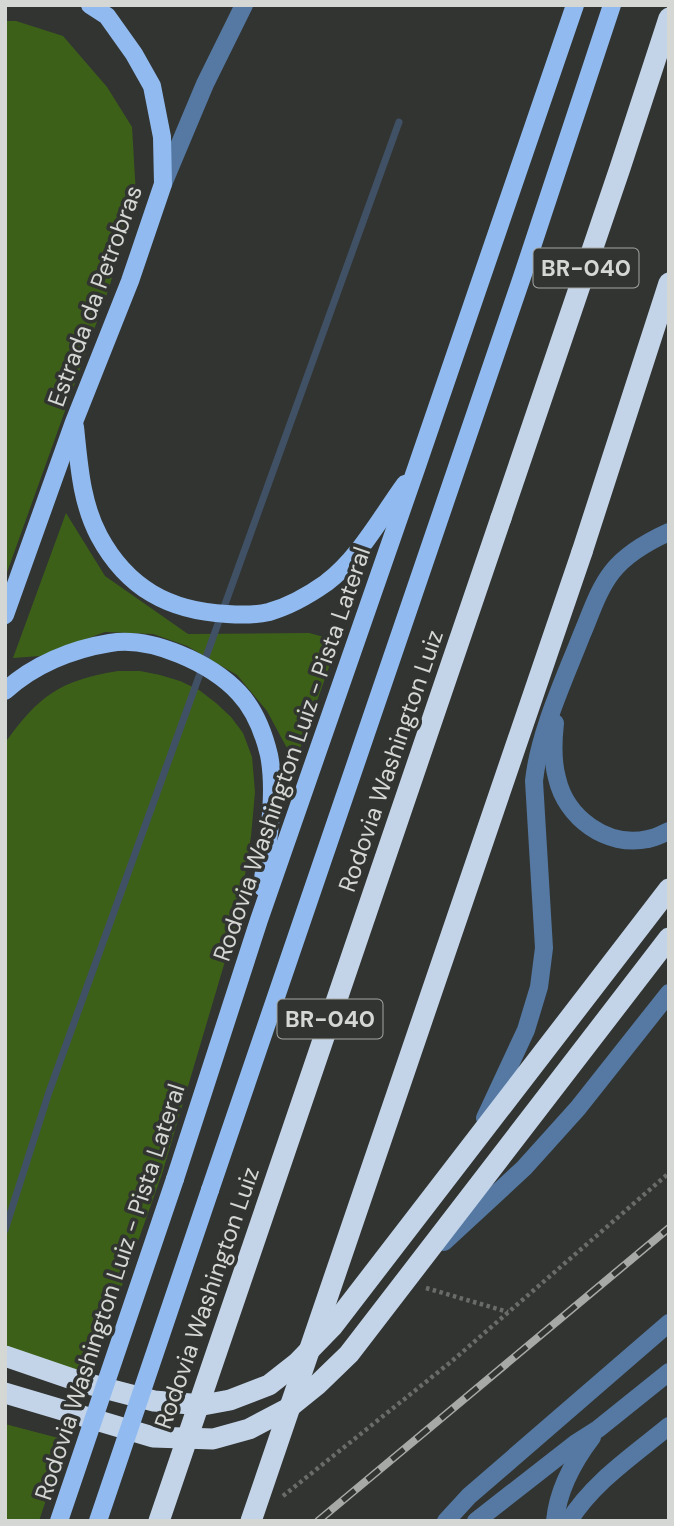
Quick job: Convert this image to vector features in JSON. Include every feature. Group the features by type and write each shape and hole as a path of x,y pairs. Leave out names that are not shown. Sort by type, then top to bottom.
{"highway":[{"name":"Rodovia Washington Luiz","path":"159,1521 669,18"},
{"name":"BR-040","path":"251,1521 582,552 669,283"},
{"path":"6,1356 81,1382 176,1404 203,1405 230,1400 269,1385 297,1363 332,1327 669,889"},
{"path":"5,1393 153,1437 213,1439 249,1429 287,1409 349,1354 669,939"}],"main road":[{"name":"Estrada da Petrobras","path":"5,615 74,422 130,281 163,184 162,137 152,86 134,54 107,16 90,5"},
{"name":"Rodovia Washington Luiz - Pista Lateral","path":"60,1521 259,920 575,5"},
{"path":"98,1521 522,277 612,5"},
{"path":"74,422 80,476 87,507 98,535 111,555 129,578 155,597 210,614 267,612 299,600 328,582 356,553 417,467"},
{"path":"5,691 19,678 45,664 74,652 112,642 169,649 211,671 240,694 258,721 269,755 272,787 259,920"}],"street":[{"path":"163,184 205,84 244,5"},
{"path":"475,1141 526,1030 539,987 544,948 534,781 538,755 562,685 602,586 621,562 669,532"},
{"path":"562,685 553,756 557,780 567,802 582,822 601,834 624,840 649,839 669,831"},
{"path":"411,1274 524,1168 586,1099 669,993"},
{"path":"446,1521 469,1496 669,1323"},
{"path":"476,1521 669,1372"},
{"path":"569,1521 588,1494 669,1426"},
{"path":"555,1521 557,1505 569,1474 598,1429"}],"path":[{"path":"279,1500 452,1361 669,1173"},
{"path":"411,1274 509,1312"}],"green space":[{"path":"5,21 16,21 63,36 107,87 132,127 136,195 109,288 5,578"},
{"path":"66,513 105,576 188,634 309,633 328,638 334,653 295,763 267,711 237,675 187,646 153,634 105,632 40,656 13,658"},
{"path":"118,671 140,671 180,681 199,690 216,703 243,733 252,757 255,792 239,914 162,1174 90,1375 5,1351 5,743 29,713 52,693 81,679"},
{"path":"5,1424 66,1440 39,1521 5,1521"}],"waterway":[{"path":"5,1230 49,1092 399,122"}],"railway":[{"path":"318,1521 669,1228"}]}
